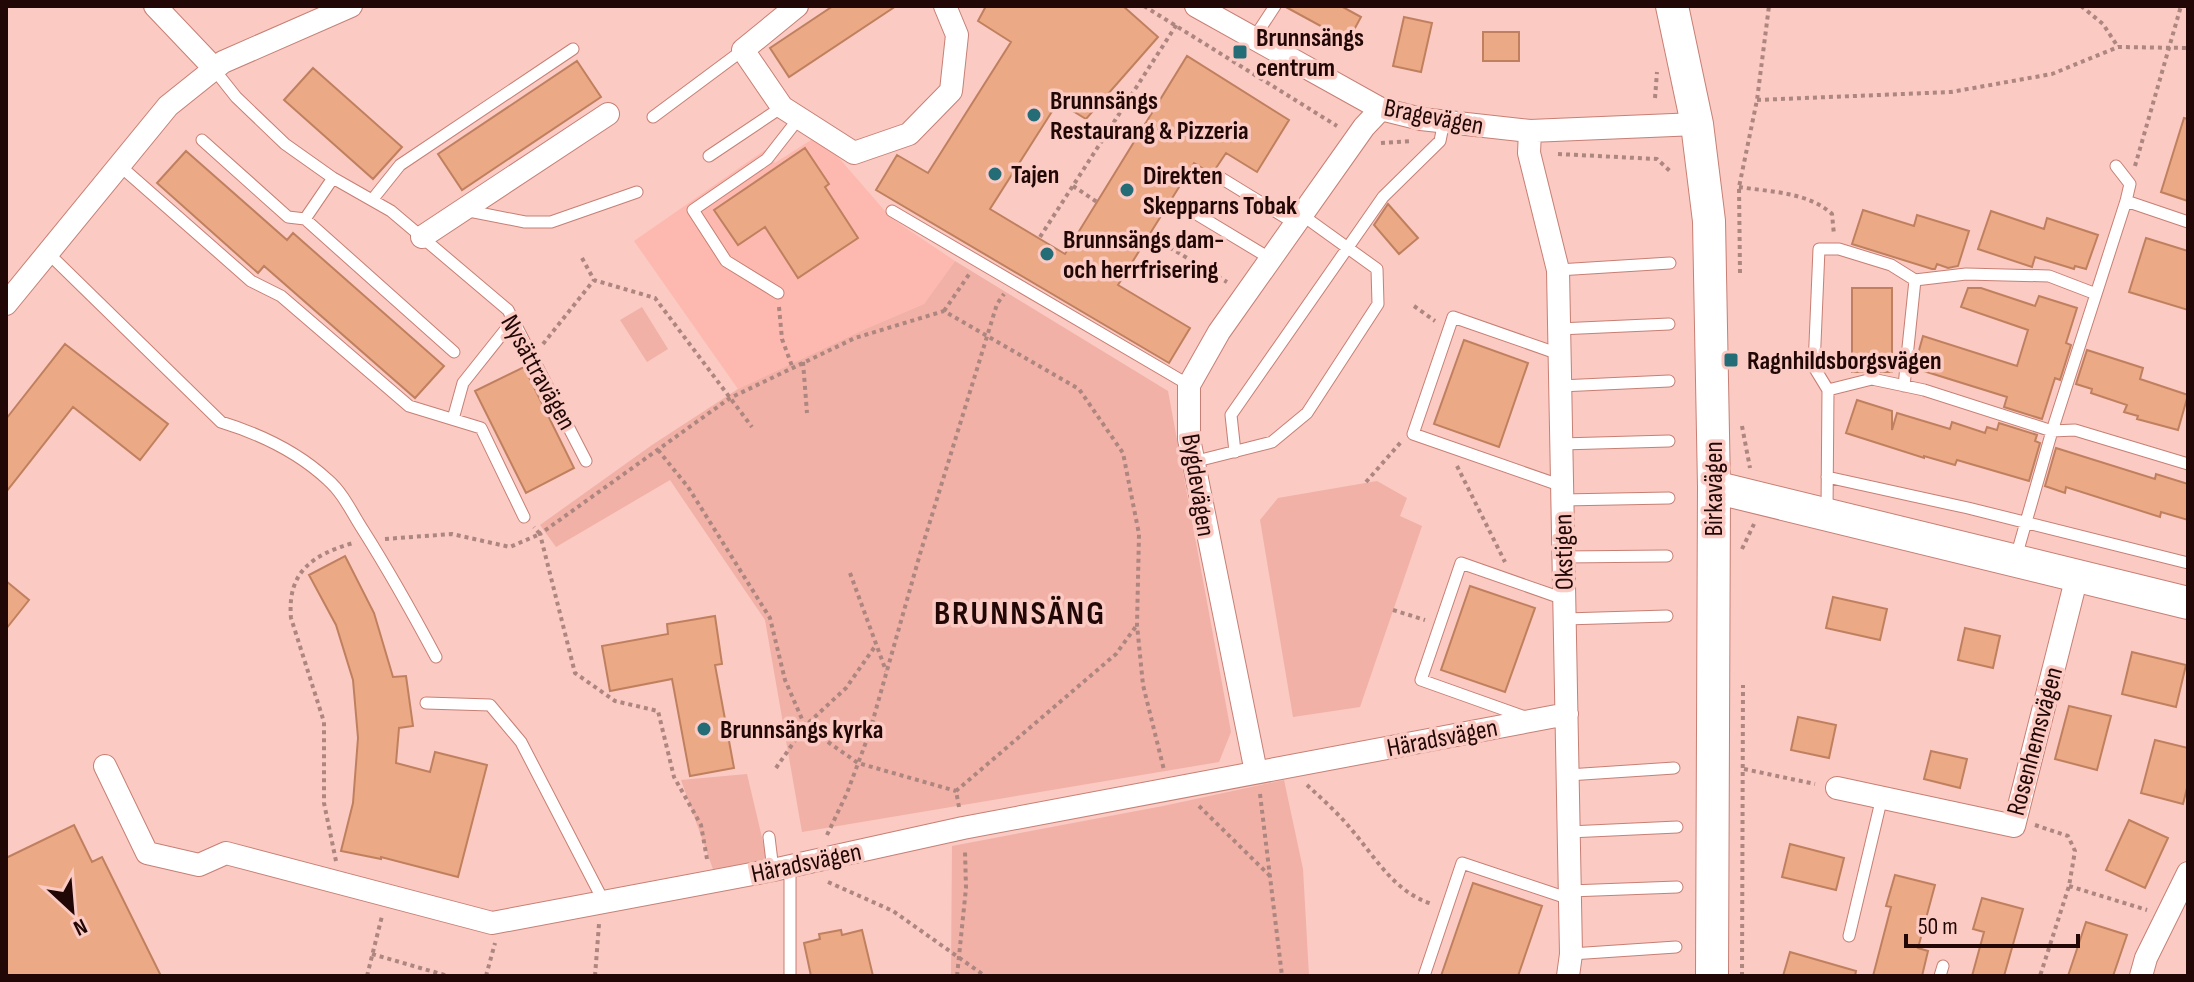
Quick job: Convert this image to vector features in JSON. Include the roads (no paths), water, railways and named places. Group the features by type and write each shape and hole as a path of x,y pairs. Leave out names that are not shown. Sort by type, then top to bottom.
{"street":[{"path":"155,6 213,67"},
{"path":"6,304 46,251 168,106 213,67 351,6"},
{"path":"797,6 743,50 791,112 854,153 909,134 951,91 957,35 945,6"},
{"name":"Birkavägen","path":"1672,6 1697,124 1709,221 1714,487 1712,976"},
{"name":"Bragevägen","path":"1190,11 1254,38 1381,109 1421,119 1444,121 1529,142 1697,124"},
{"name":"Bygdevägen","path":"1256,772 1189,439 1189,385 1219,332 1364,127 1381,109"},
{"path":"422,237 608,114"},
{"name":"Okstigen","path":"1529,142 1558,270 1570,965"},
{"path":"1714,487 2188,603"},
{"name":"Rosenhemsvägen","path":"1837,788 2014,826 2077,576"},
{"name":"Häradsvägen","path":"105,766 147,853 199,865 226,853 492,923 782,868 963,828 1567,714"},
{"path":"2141,976 2146,958 2188,873"}],"lane":[{"path":"1254,38 1275,6"},
{"path":"372,200 400,165 573,49"},
{"path":"653,117 743,50"},
{"name":"Nysättravägen","path":"213,67 236,97 285,144 333,178 391,211 508,310 586,461"},
{"path":"709,156 791,112"},
{"path":"778,293 726,261 693,210 767,159 791,112"},
{"path":"1235,452 1231,415 1383,197 1440,141 1444,121"},
{"path":"202,140 288,217 305,219 454,352"},
{"path":"119,165 251,281 281,296 409,406 481,428 524,517"},
{"path":"2014,561 2126,201 2130,184 2116,166"},
{"path":"305,219 333,178"},
{"path":"1193,462 1272,442 1307,413 1378,304 1377,269 1346,247 1221,178"},
{"path":"463,210 525,222 551,222 637,192"},
{"path":"2126,201 2188,222"},
{"path":"892,211 1189,385"},
{"path":"1198,215 1271,259"},
{"path":"1827,515 1828,390 1814,367 1819,249 1836,249 1891,265 1915,280 1966,274 2049,276 2096,294"},
{"path":"46,251 221,422 259,434 300,458 329,481 370,540 436,657"},
{"path":"1558,270 1670,263"},
{"path":"1904,386 1915,280"},
{"path":"1559,354 1453,317 1413,434 1562,493 1669,498"},
{"path":"453,419 463,383 514,319"},
{"path":"1559,329 1669,324"},
{"path":"1828,390 1872,379 2052,431 2075,430 2188,464"},
{"path":"1560,386 1669,381"},
{"path":"1561,444 1669,441"},
{"path":"1827,477 2188,563"},
{"path":"1563,557 1667,556"},
{"path":"1532,720 1421,680 1461,563 1516,582 1564,609 1667,616"},
{"path":"426,703 490,705 521,742 604,902"},
{"path":"1568,775 1674,768"},
{"path":"1849,936 1882,797"},
{"path":"1569,832 1677,827"},
{"path":"769,837 782,868 790,976"},
{"path":"1424,976 1462,863 1570,895 1677,887"},
{"path":"1570,965 1676,947"}],"place":[{"name":"Brunnsängs centrum","path":"1240,52"},
{"name":"Brunnsängs Restaurang & Pizzeria","path":"1034,115"},
{"name":"Tajen","path":"995,174"},
{"name":"Direkten Skepparns Tobak","path":"1127,190"},
{"name":"Brunnsängs dam- och herrfrisering","path":"1047,254"},
{"name":"Ragnhildsborgsvägen","path":"1731,360"},
{"name":"Brunnsängs kyrka","path":"704,729"}],"district":[{"name":"BRUNNSÄNG","path":"1020,612"}]}
